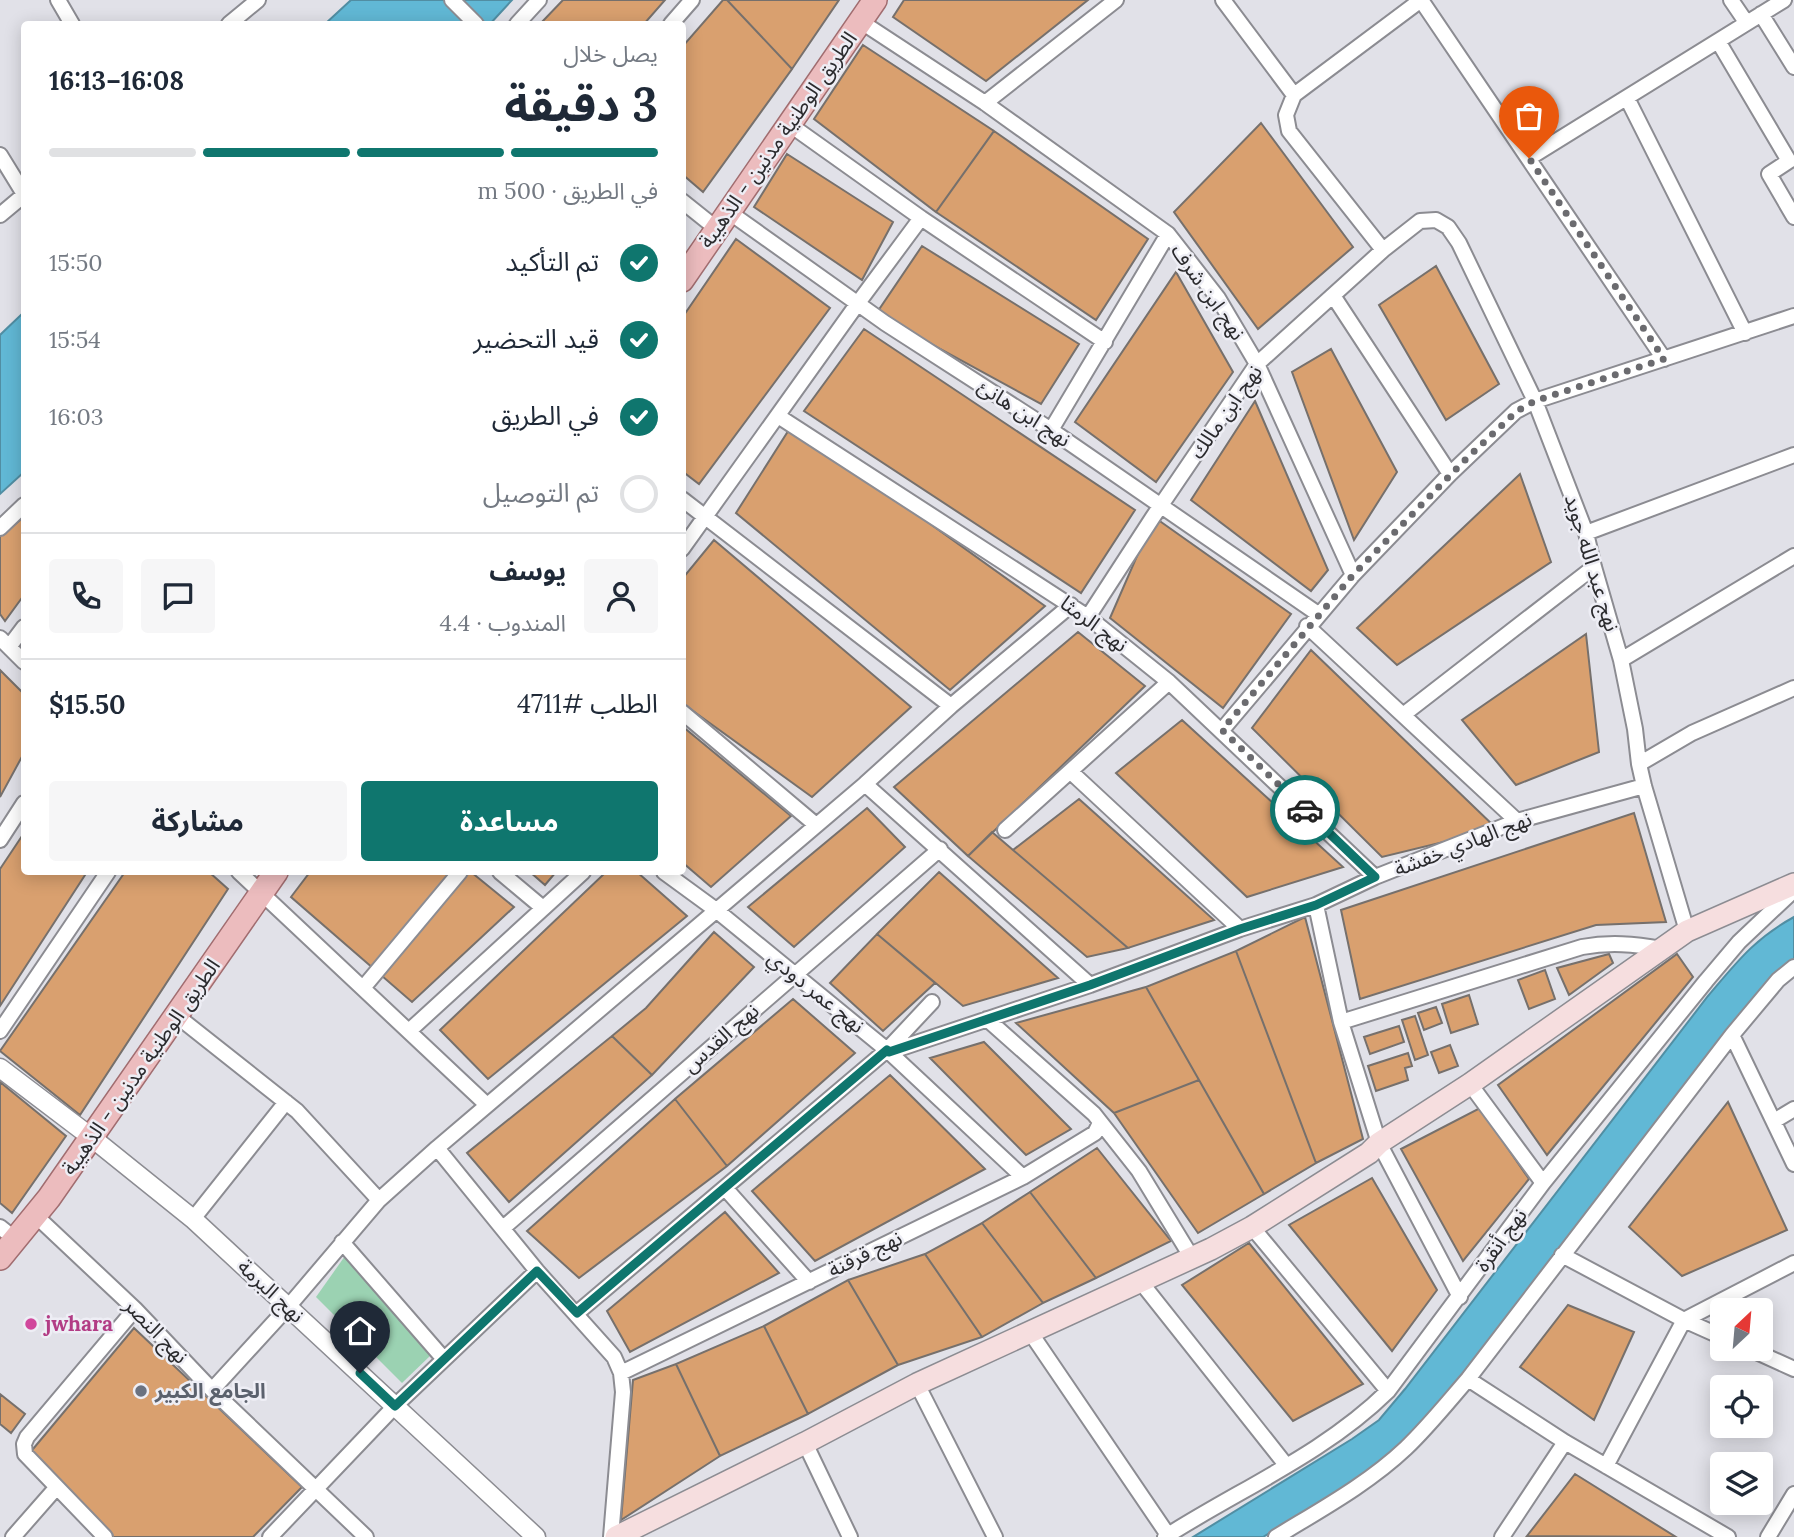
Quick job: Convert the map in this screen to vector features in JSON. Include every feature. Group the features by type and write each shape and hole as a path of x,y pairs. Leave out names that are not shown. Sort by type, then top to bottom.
{"main road":[{"name":"الطريق الوطنية مدنين - الذهيبة","path":"686,274 875,0"},
{"name":"الطريق الوطنية مدنين - الذهيبة","path":"0,1258 7,1233 35,1215 274,875"},
{"path":"626,1535 917,1384 1192,1258 1252,1227 1369,1153 1379,1143 1470,1084 1687,931 1794,884"}],"street":[{"path":"58,0 70,21"},
{"path":"233,21 258,0"},
{"path":"452,0 473,21"},
{"path":"520,21 539,0"},
{"path":"674,21 692,0"},
{"path":"985,103 1116,0"},
{"path":"1223,0 1294,95"},
{"path":"1383,250 1289,131 1286,115 1294,95 1421,0 1664,359"},
{"path":"1731,0 1746,22"},
{"path":"1529,158 1784,0"},
{"path":"1761,14 1794,67"},
{"name":"نهج ابن شرف","path":"860,21 985,103 1168,234 1218,298 1257,364 1353,575"},
{"path":"1718,41 1789,162 1769,174 1794,217"},
{"path":"1627,98 1745,333"},
{"path":"789,124 921,218 1105,342"},
{"path":"0,155 21,190"},
{"path":"0,215 21,198"},
{"name":"نهج ابن هانئ","path":"686,203 723,220 858,303 1162,505 1318,614"},
{"path":"686,544 921,218"},
{"name":"نهج ابن مالك","path":"1088,617 1257,364 1383,250 1420,221 1436,220"},
{"name":"نهج عبد الله جويد","path":"1436,220 1448,227 1459,243 1535,401 1586,533 1621,660 1644,786 1687,931"},
{"path":"1051,430 1168,234"},
{"path":"1334,296 1450,474"},
{"path":"1222,730 1307,626 1353,575 1450,474 1517,411 1535,401 1794,316"},
{"name":"نهج الرمثا","path":"778,416 1088,617 1169,682 1222,730 1375,877"},
{"path":"1586,533 1794,455"},
{"path":"686,502 951,706"},
{"path":"0,528 21,508"},
{"path":"1621,660 1794,556"},
{"path":"1403,715 1594,567"},
{"path":"212,1390 288,1307 379,1200 437,1147 865,784 951,706 1071,605"},
{"path":"1307,626 1517,821"},
{"path":"21,629 5,642 21,659"},
{"path":"1005,830 1169,682"},
{"path":"1639,764 1692,733 1794,688"},
{"path":"686,715 816,825"},
{"path":"1071,772 1240,929"},
{"path":"865,784 1090,985"},
{"name":"نهج الهادي خفشة","path":"577,1313 888,1051 1090,985 1240,929 1316,905 1375,877 1517,821 1644,786"},
{"path":"0,840 21,808"},
{"name":"نهج القدس","path":"503,1228 940,849"},
{"path":"0,1031 106,875"},
{"path":"242,875 486,1105"},
{"path":"363,988 457,875"},
{"path":"504,875 542,908"},
{"path":"408,1031 580,875"},
{"name":"نهج عمر دودي","path":"668,875 716,910 888,1051 1023,1177"},
{"name":"نهج أنقرة","path":"1166,1536 1331,1438 1367,1412 1388,1391 1543,1183 1706,981 1739,942 1794,890"},
{"path":"1316,905 1341,1022 1379,1143 1460,1297"},
{"path":"1341,1022 1582,947 1628,943 1662,949"},
{"path":"1276,1537 1364,1482 1405,1449 1468,1379 1732,1035 1778,980 1794,967"},
{"path":"888,1051 932,1002"},
{"path":"177,1016 298,1111 379,1200"},
{"path":"987,1019 1100,1122 1139,1171 1192,1258"},
{"path":"1732,1035 1794,1164"},
{"name":"نهج البرمة","path":"0,1068 193,1219 536,1537"},
{"path":"1470,1084 1543,1183"},
{"path":"193,1219 286,1102"},
{"path":"1774,1121 1794,1109"},
{"name":"نهج قرقنة","path":"621,1373 1023,1177 1095,1133 1100,1122"},
{"path":"437,1147 537,1271 614,1357 621,1373 624,1392 626,1535"},
{"path":"725,1188 808,1282"},
{"name":"نهج النصر","path":"35,1215 135,1308 212,1390 366,1537"},
{"path":"1252,1227 1388,1391"},
{"path":"342,1242 443,1358"},
{"path":"1562,1255 1710,1332"},
{"path":"1606,1466 1684,1320 1794,1263"},
{"path":"273,1536 395,1406 537,1271"},
{"path":"1140,1281 1286,1465"},
{"path":"105,1537 25,1454 24,1444 27,1437 135,1308"},
{"path":"1030,1332 1166,1536"},
{"path":"1773,1359 1794,1369"},
{"path":"1468,1379 1565,1442 1728,1537"},
{"path":"917,1384 995,1537"},
{"path":"1502,1537 1565,1442"},
{"path":"805,1443 850,1537"},
{"path":"14,1537 56,1488"},
{"path":"1768,1537 1794,1494"}],"green space":[{"path":"345,1256 431,1355 402,1383 316,1297"}],"water":[{"path":"351,0 512,0 493,21 328,21"},
{"path":"21,315 21,475 0,494 0,335"},
{"path":"1794,917 1794,960 1777,973 1434,1410 1378,1467 1263,1537 1193,1537 1379,1420 1708,996 1757,943"}],"building":[{"path":"563,0 665,0 647,21 543,21"},
{"path":"723,0 727,0 792,69 703,192 686,177 686,42"},
{"path":"727,0 839,0 792,69"},
{"path":"904,0 1088,0 986,81 893,17"},
{"path":"863,45 994,131 936,212 814,119"},
{"path":"1261,123 1353,247 1258,329 1174,212"},
{"path":"994,131 1148,239 1096,320 936,212"},
{"path":"787,154 893,222 862,280 754,207"},
{"path":"736,239 830,308 699,484 686,474 686,312"},
{"path":"922,246 1079,344 1041,404 876,314"},
{"path":"1436,266 1499,384 1446,420 1379,305"},
{"path":"1176,272 1233,372 1156,482 1075,422"},
{"path":"864,329 1135,510 1081,593 804,411"},
{"path":"1331,349 1397,472 1354,540 1292,372"},
{"path":"1255,401 1328,570 1311,591 1191,500"},
{"path":"792,425 1045,606 950,690 736,513"},
{"path":"1520,474 1551,562 1397,665 1357,628"},
{"path":"1154,517 1291,614 1223,708 1110,618"},
{"path":"21,519 21,599 5,621 0,614 0,536"},
{"path":"714,540 911,707 812,797 686,706 686,574"},
{"path":"1078,632 1145,686 968,856 894,787"},
{"path":"1586,634 1599,752 1516,785 1462,720"},
{"path":"1311,650 1497,829 1382,857 1252,728"},
{"path":"0,670 21,691 21,758 0,797"},
{"path":"1182,720 1343,867 1247,897 1116,773"},
{"path":"686,729 791,816 711,887 686,865"},
{"path":"1079,799 1214,920 1128,948 1013,850"},
{"path":"867,808 905,847 794,947 748,907"},
{"path":"1634,813 1666,922 1596,925 1360,999 1341,910"},
{"path":"992,832 1128,948 1087,957 968,856"},
{"path":"21,838 21,875 85,875 0,1006 0,869"},
{"path":"939,872 1058,978 963,1006 877,934"},
{"path":"123,875 212,875 228,889 80,1115 0,1051"},
{"path":"308,875 475,875 514,907 412,1002 291,897"},
{"path":"533,875 553,875 545,885"},
{"path":"603,875 640,875 687,916 488,1079 440,1030"},
{"path":"1305,917 1363,1139 1316,1163 1236,951"},
{"path":"714,932 754,967 652,1075 612,1036 646,1008"},
{"path":"877,934 935,983 883,1031 830,983"},
{"path":"1236,951 1316,1163 1264,1194 1146,987"},
{"path":"1609,954 1613,963 1569,995 1557,968"},
{"path":"1677,954 1693,977 1547,1155 1498,1085"},
{"path":"1545,970 1555,999 1529,1009 1518,980"},
{"path":"1146,987 1199,1080 1114,1113 1016,1023"},
{"path":"1469,995 1478,1024 1451,1033 1442,1004"},
{"path":"793,999 855,1053 727,1166 675,1099"},
{"path":"1436,1007 1442,1023 1424,1030 1418,1013"},
{"path":"1415,1016 1428,1055 1415,1060 1402,1020"},
{"path":"1399,1026 1404,1042 1370,1054 1364,1037"},
{"path":"612,1036 652,1075 509,1202 467,1153"},
{"path":"984,1042 1071,1129 1026,1155 930,1058"},
{"path":"1450,1045 1458,1066 1439,1073 1431,1052"},
{"path":"1408,1053 1412,1066 1405,1068 1408,1080 1376,1091 1368,1066"},
{"path":"890,1075 985,1169 815,1261 752,1191"},
{"path":"1199,1080 1264,1194 1198,1233 1114,1113"},
{"path":"0,1082 66,1136 12,1213 0,1203"},
{"path":"675,1099 727,1166 579,1278 527,1231"},
{"path":"1728,1102 1787,1230 1682,1276 1629,1227"},
{"path":"1480,1108 1529,1179 1463,1261 1401,1149"},
{"path":"1097,1148 1171,1241 1096,1278 1030,1192"},
{"path":"1372,1178 1437,1290 1392,1351 1289,1225"},
{"path":"1030,1192 1096,1278 1043,1303 982,1223"},
{"path":"725,1212 779,1273 630,1352 607,1311"},
{"path":"982,1223 1043,1303 982,1337 925,1254"},
{"path":"1249,1243 1363,1384 1293,1421 1182,1285"},
{"path":"925,1254 982,1337 898,1365 848,1280"},
{"path":"848,1280 898,1365 808,1414 764,1326"},
{"path":"1568,1305 1634,1332 1594,1420 1520,1367"},
{"path":"764,1326 808,1414 720,1456 676,1364"},
{"name":"الجامع الكبير","path":"134,1328 302,1487 253,1537 113,1537 28,1455"},
{"path":"676,1364 720,1456 621,1520 633,1380"},
{"path":"0,1394 25,1414 11,1433 0,1424"},
{"path":"1575,1474 1676,1537 1527,1536"}],"way so far":[{"path":"1305,810 1222,730 1353,575 1450,474 1517,411 1535,401 1664,359 1529,158"}],"place":[{"name":"jwhara","path":"31,1324"},
{"name":"الجامع الكبير","path":"141,1391"}],"route":[{"path":"360,1373 395,1406 537,1271 577,1313 887,1050 889,1052 934,1038 1090,985 1240,929 1316,905 1375,877 1305,810"}]}
